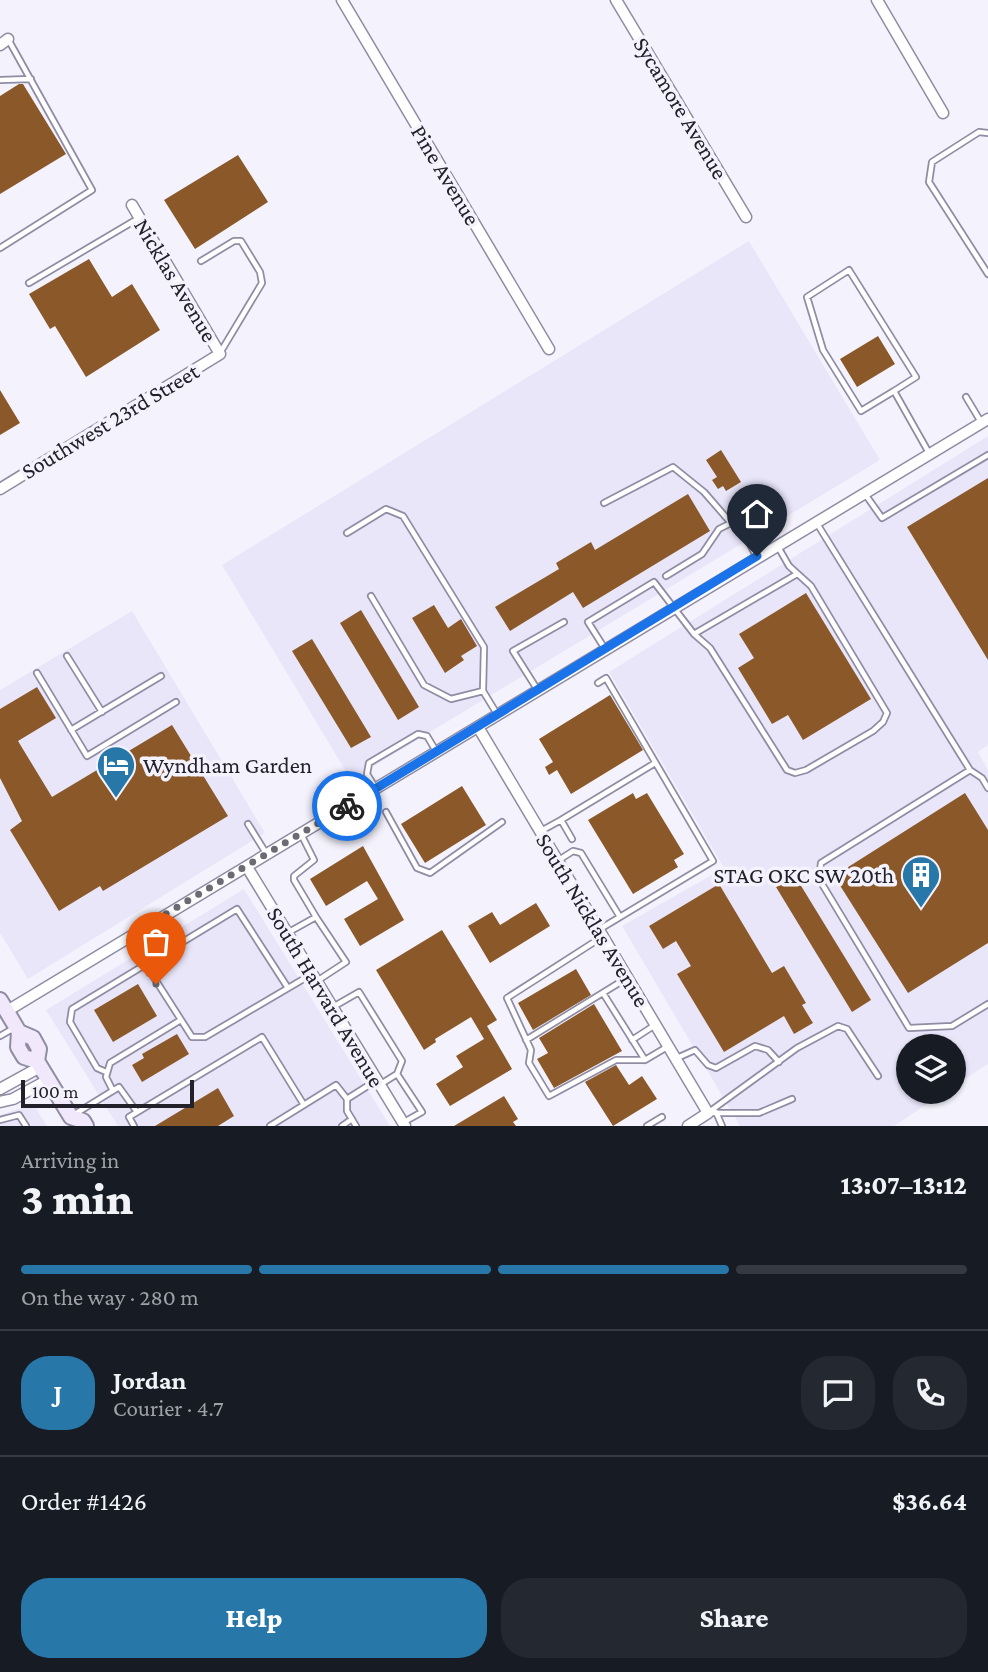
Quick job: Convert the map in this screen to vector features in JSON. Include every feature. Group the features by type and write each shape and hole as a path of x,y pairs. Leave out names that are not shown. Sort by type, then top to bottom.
{"main road":[{"path":"3,1005 18,1030 33,1038 39,1049 38,1064 70,1121 83,1121 86,1126"}],"street":[{"name":"Pine Avenue","path":"342,0 550,349"},
{"name":"Sycamore Avenue","path":"616,0 746,217"},
{"path":"877,0 943,113"},
{"name":"Nicklas Avenue","path":"132,205 220,354"},
{"name":"Southwest 23rd Street","path":"0,489 220,354"},
{"path":"3,1005 247,867 776,544 985,421"},
{"name":"South Nicklas Avenue","path":"478,727 668,1046 712,1112"},
{"name":"South Harvard Avenue","path":"247,867 404,1124"},
{"path":"0,1089 38,1064"},
{"path":"0,1102 13,1099 48,1080"},
{"path":"688,1126 712,1112"}],"lane":[{"path":"0,248 92,190 31,79 2,43"},
{"path":"0,80 31,79"},
{"path":"988,133 979,132 932,162 929,182 988,274"},
{"path":"29,283 139,218"},
{"path":"201,261 234,241 241,241 260,272 260,291 220,354"},
{"path":"849,270 916,377 894,391 861,411 823,350 807,297 849,270"},
{"path":"894,391 929,454"},
{"path":"967,397 985,421"},
{"path":"864,492 882,518 988,456"},
{"path":"604,503 673,467 704,492 731,523 741,527 757,556"},
{"path":"347,533 386,509 403,516 484,647 483,691 498,714"},
{"path":"816,521 970,770 982,778 988,788"},
{"path":"666,576 702,554 719,529 731,523"},
{"path":"605,649 588,622 654,582 694,634 710,648 787,771 795,773 818,764 873,731 883,722 887,713 811,586 797,574 776,544"},
{"path":"694,634 797,574"},
{"path":"371,596 424,685 452,699 483,691"},
{"path":"538,690 513,651 564,622"},
{"path":"67,656 102,712"},
{"path":"37,673 87,756 176,702"},
{"path":"71,730 161,676"},
{"path":"598,683 606,678 713,861 620,917 507,998 531,1050 529,1063 549,1096 616,1060 645,1060 668,1046"},
{"path":"376,788 367,774 369,763 418,734 427,736 437,751"},
{"path":"540,832 656,763"},
{"path":"970,770 821,863 819,878 909,1028 952,1026 988,1004"},
{"path":"386,812 417,867 430,873 502,822"},
{"path":"561,820 572,839"},
{"path":"248,824 267,855"},
{"path":"127,937 179,1021 192,1037 205,1037 288,988 346,962 294,880 294,876 314,860 301,834"},
{"path":"558,860 573,851 581,853 620,917"},
{"path":"113,1091 106,1072 94,1064 70,1022 69,1013 237,909 288,988"},
{"path":"287,933 316,917"},
{"path":"526,1040 628,978"},
{"path":"332,1007 359,992 402,1061 397,1074 347,1100"},
{"path":"603,993 645,1060"},
{"path":"106,1072 118,1056 179,1021"},
{"path":"632,1040 656,1024"},
{"path":"712,1112 779,1062 838,1026 844,1026 878,1076"},
{"path":"0,1036 18,1030"},
{"path":"134,1126 129,1117 262,1037 304,1105"},
{"path":"676,1058 695,1050 708,1065 716,1068 755,1046 768,1050 779,1062"},
{"path":"397,1074 422,1112 404,1124"},
{"path":"270,1126 336,1085 347,1100 347,1111 356,1126"},
{"path":"70,1121 119,1087 137,1112"},
{"path":"712,1112 759,1113 792,1099"},
{"path":"712,1112 722,1126"},
{"path":"0,1120 19,1115 26,1126"},
{"path":"647,1126 662,1117"},
{"path":"342,1126 352,1119"}],"shaded area":[{"path":"749,241 880,460 351,780 222,565"},
{"path":"988,436 988,745 978,752 988,770 988,1064 966,1078 966,1034 896,1034 896,1104 927,1104 894,1126 740,1126 622,926 724,868 609,672"},
{"path":"132,611 265,833 28,979 0,933 0,690"},
{"path":"244,889 390,1126 118,1126 46,1010"},
{"path":"33,1104 47,1126 0,1126 0,1115"}],"building":[{"path":"23,84 66,154 0,194 0,96"},
{"path":"238,155 268,202 195,249 164,200"},
{"path":"89,259 112,297 132,284 160,330 86,377 55,326 50,329 29,294"},
{"path":"878,336 895,364 857,387 840,359"},
{"path":"0,390 20,423 0,435"},
{"path":"721,450 741,482 726,491 723,486 718,489 712,480 717,477 706,460"},
{"path":"988,478 988,660 907,527"},
{"path":"688,494 710,531 583,608 573,592 510,631 495,607 559,569 556,563 591,542 595,550"},
{"path":"806,593 871,699 803,740 788,715 772,724 738,668 754,658 739,634"},
{"path":"434,605 448,628 461,619 477,646 461,656 464,660 445,673 412,618"},
{"path":"361,610 419,707 398,720 340,623"},
{"path":"312,639 371,737 351,748 292,651"},
{"name":"Wyndham Garden","path":"37,687 56,718 18,741 52,797 172,725 228,816 103,891 100,886 59,911 10,830 22,821 0,778 0,709"},
{"path":"610,695 643,750 571,794 557,770 549,775 545,767 553,762 539,739"},
{"path":"462,786 486,825 425,863 401,824"},
{"path":"633,793 636,799 647,793 684,854 674,860 678,867 633,894 588,820"},
{"name":"STAG OKC SW 20th","path":"965,793 988,830 988,943 908,993 834,876"},
{"path":"363,846 404,920 360,946 344,919 378,899 367,881 326,906 310,879"},
{"path":"795,876 871,1000 852,1012 776,887"},
{"path":"719,884 772,973 784,966 806,1003 802,1005 813,1023 794,1034 784,1016 724,1052 677,974 691,966 676,941 663,949 649,926"},
{"path":"536,903 550,926 490,963 468,926 492,912 500,925"},
{"path":"442,930 497,1020 487,1026 512,1069 450,1106 436,1084 463,1067 456,1056 484,1039 471,1017 435,1039 436,1042 424,1050 376,970"},
{"path":"576,969 591,995 533,1030 518,1003"},
{"path":"138,984 157,1016 113,1042 94,1010"},
{"path":"594,1004 622,1051 554,1088 537,1059 548,1053 539,1038"},
{"path":"177,1034 189,1054 142,1082 132,1065 144,1058 142,1054"},
{"path":"616,1065 629,1085 642,1076 657,1099 613,1126 585,1082"},
{"path":"218,1088 234,1116 218,1126 155,1126"},
{"path":"504,1096 518,1119 513,1122 516,1126 454,1126"}],"way so far":[{"path":"156,984 127,937 347,806"}],"place":[{"name":"Wyndham Garden","path":"116,799"},
{"name":"STAG OKC SW 20th","path":"921,909"}],"route":[{"path":"347,806 757,556"}]}
